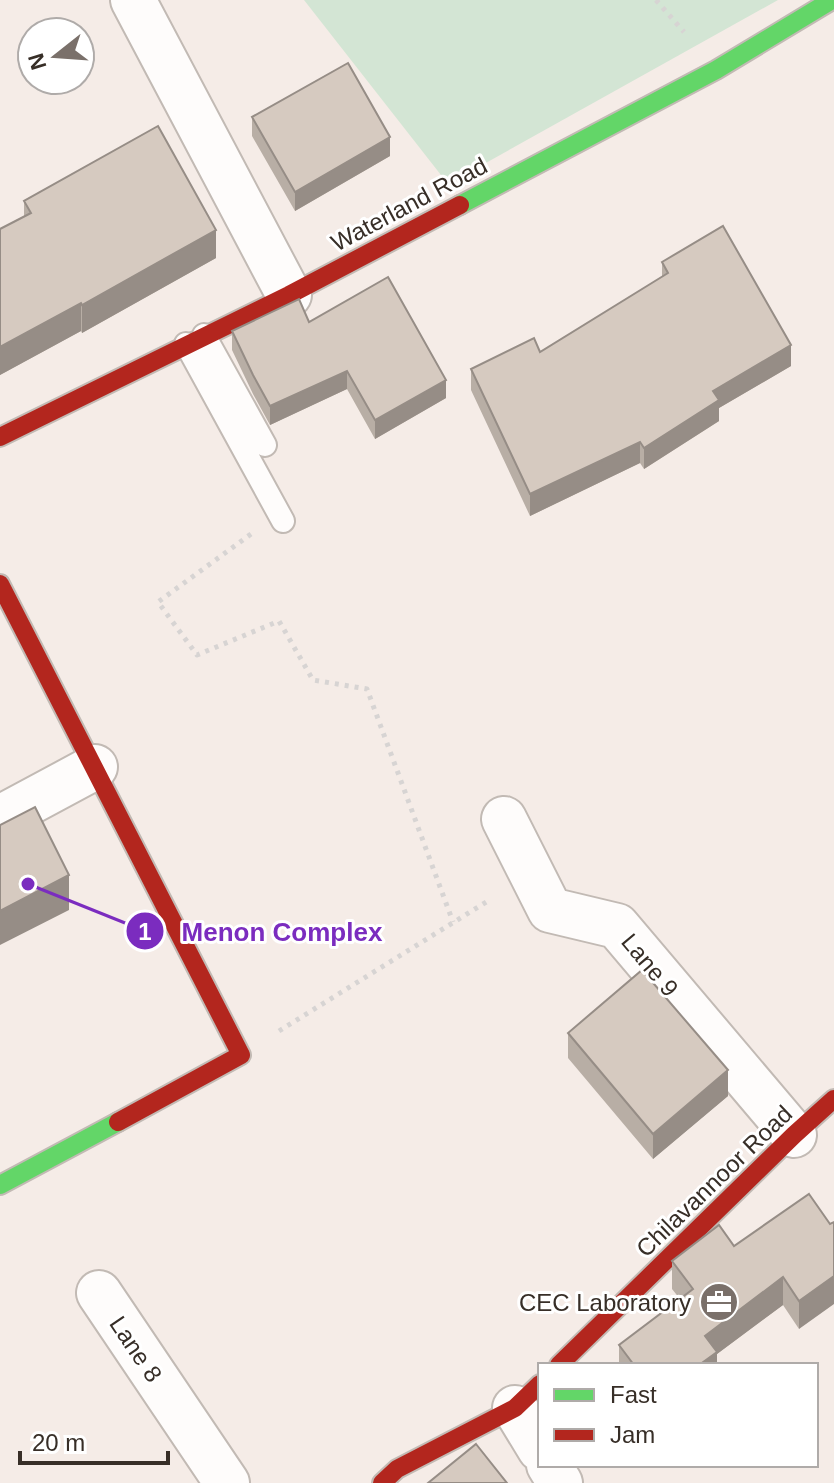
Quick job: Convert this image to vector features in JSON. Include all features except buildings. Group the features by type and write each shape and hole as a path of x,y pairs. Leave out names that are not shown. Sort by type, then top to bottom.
{"street":[{"path":"133,0 289,295"},
{"name":"Waterland Road","path":"0,437 289,295 716,70 832,0"},
{"path":"0,584 241,1055 0,1185"},
{"path":"0,818 95,767"},
{"name":"Lane 9","path":"504,819 550,910 617,926 794,1135"},
{"name":"Chilavannoor Road","path":"561,1363 834,1099"},
{"name":"Lane 8","path":"99,1293 227,1483"},
{"path":"382,1483 397,1469 528,1396 538,1440"}],"lane":[{"path":"195,340 265,445"},
{"path":"195,340 283,521"}],"path":[{"path":"256,530 158,602 197,655 279,621 313,680 367,689 453,922"},
{"path":"241,1055 532,875"}],"green space":[{"path":"304,0 778,0 448,184"}],"traffic: fast":[{"path":"460,205 716,70 832,0"},
{"path":"0,1185 118,1122"}],"traffic: jam":[{"path":"0,437 289,295 460,205"},
{"path":"0,584 241,1055 118,1122"},
{"path":"561,1363 834,1099"},
{"path":"382,1483 397,1469 515,1408 538,1386"}],"place":[{"name":"Menon Complex","path":"28,884"},
{"name":"CEC Laboratory","path":"719,1302"}]}
